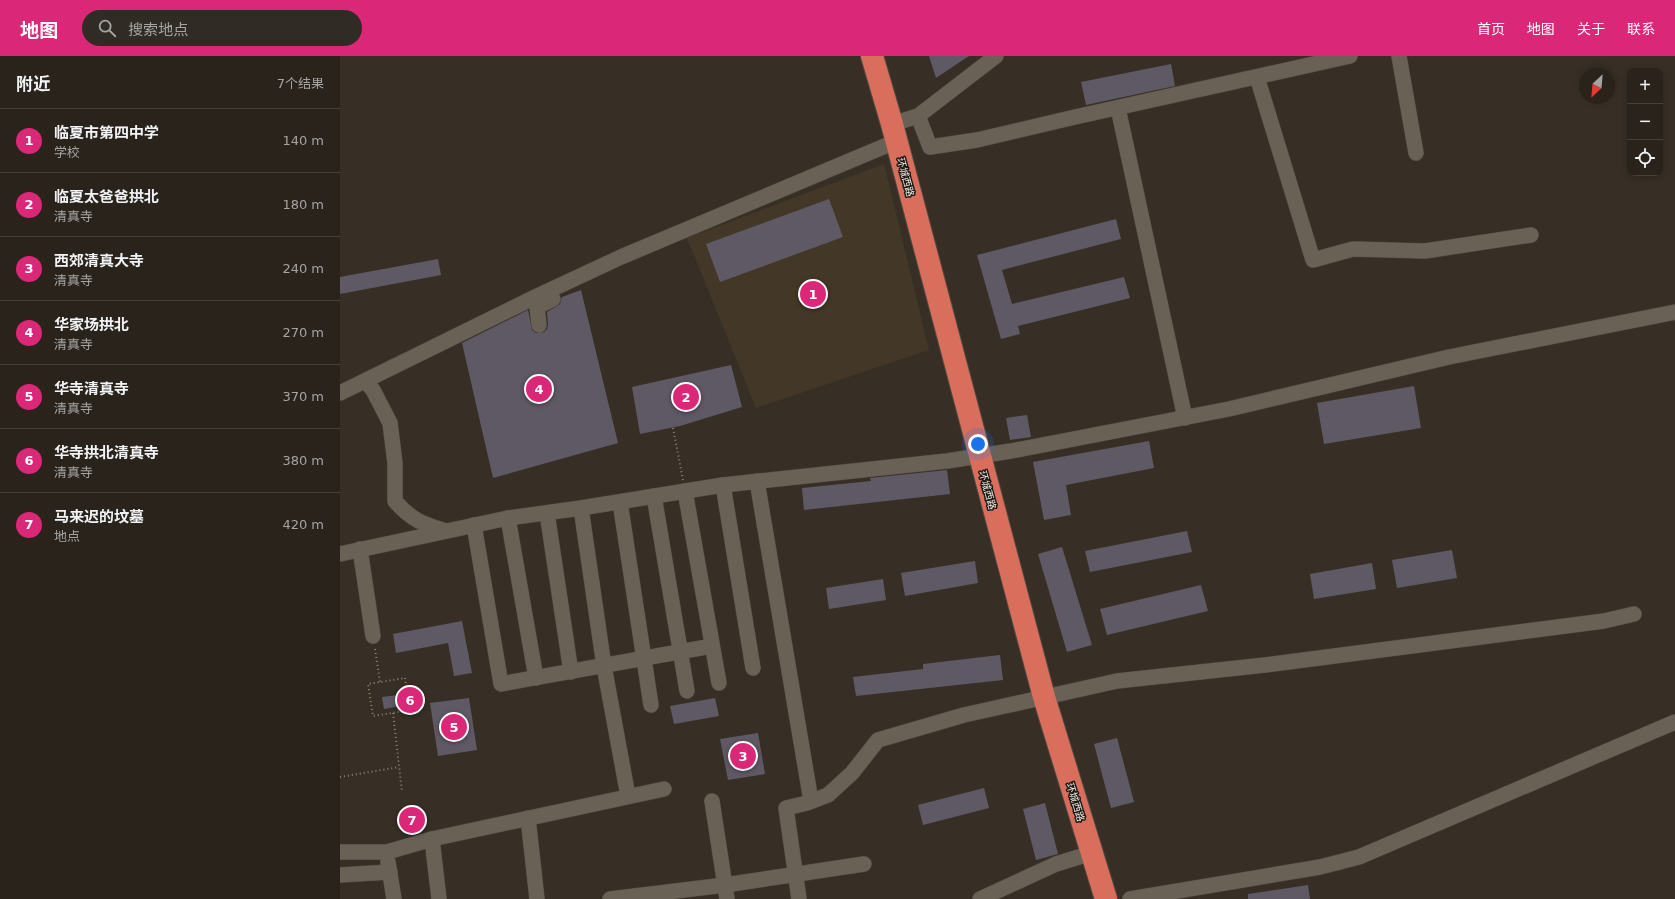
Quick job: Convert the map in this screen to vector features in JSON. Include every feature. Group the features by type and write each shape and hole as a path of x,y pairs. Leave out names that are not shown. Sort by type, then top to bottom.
{"highway":[{"name":"环城西路","path":"872,56 895,132 1044,697 1106,899"}],"street":[{"path":"340,393 531,299 714,217 895,132 996,56"},
{"path":"918,116 930,146 977,140 1350,56"},
{"path":"1399,56 1416,153"},
{"path":"1257,77 1314,260 1353,249 1425,251 1531,235"},
{"path":"1118,108 1185,418"},
{"path":"539,325 537,307 578,287 590,272"},
{"path":"340,554 508,518 723,485 947,461 1011,451 1229,409 1449,357 1675,312"},
{"path":"365,381 373,390 390,423 395,463 395,501 406,514 425,525 447,531"},
{"path":"757,481 811,801"},
{"path":"723,485 753,668"},
{"path":"685,491 719,683"},
{"path":"654,496 687,691"},
{"path":"620,502 651,705"},
{"path":"581,508 604,666 628,796"},
{"path":"547,513 571,672"},
{"path":"508,518 536,678"},
{"path":"474,525 501,684 712,646"},
{"path":"360,550 374,636"},
{"path":"799,899 786,808 828,795 852,774 878,740 964,715 1117,681 1421,646 1604,621 1634,614"},
{"path":"1130,899 1320,867 1359,857 1675,722"},
{"path":"340,852 387,852 432,839 664,789"},
{"path":"712,801 726,892"},
{"path":"528,818 538,899"},
{"path":"432,839 439,899"},
{"path":"387,852 394,899"},
{"path":"980,899 1056,864 1092,853"},
{"path":"610,899 726,892 795,875 864,864"},
{"path":"340,875 390,872"}],"path":[{"path":"673,428 685,491"},
{"path":"374,636 380,682"},
{"path":"405,678 410,710 373,716 368,684 380,682 405,678"},
{"path":"393,713 402,792"},
{"path":"340,776 399,767"}],"shaded area":[{"path":"884,164 929,350 756,408 687,238"}],"building":[{"path":"929,56 969,56 936,78"},
{"path":"1171,64 1175,86 1086,105 1081,82"},
{"path":"829,199 843,237 720,282 706,244"},
{"path":"1116,219 1121,239 1002,270 1012,304 1124,277 1130,298 1018,326 1020,334 1001,339 977,255"},
{"path":"438,259 441,275 340,294 340,277"},
{"path":"581,290 618,443 493,478 462,343 528,310 532,330 536,333 544,332 547,329 548,324 547,312 560,304 562,297"},
{"path":"731,365 742,407 680,426 640,434 632,387"},
{"path":"1414,386 1421,428 1324,444 1317,403"},
{"path":"1027,415 1031,437 1010,440 1006,418"},
{"path":"1149,441 1154,468 1066,485 1071,515 1044,520 1033,462"},
{"path":"947,470 950,494 804,510 802,488 871,481 870,478"},
{"path":"1187,531 1192,552 1090,572 1085,551"},
{"path":"1062,547 1092,645 1067,652 1038,554"},
{"path":"1452,550 1457,578 1397,588 1392,560"},
{"path":"975,561 978,583 905,596 901,573"},
{"path":"1372,563 1376,589 1314,599 1310,574"},
{"path":"883,579 886,600 829,609 826,588"},
{"path":"1201,585 1208,611 1107,635 1100,609"},
{"path":"462,621 472,673 454,676 448,643 396,653 393,634"},
{"path":"1000,655 1003,680 856,696 853,677 923,669 923,664"},
{"path":"398,695 401,706 384,709 382,697"},
{"path":"469,698 477,750 438,756 430,703"},
{"path":"715,698 719,716 674,724 670,706"},
{"path":"758,733 765,774 728,780 720,739"},
{"path":"1117,738 1134,802 1111,808 1094,744"},
{"path":"984,788 989,808 923,825 918,805"},
{"path":"1045,803 1058,854 1036,860 1023,809"},
{"path":"412,807 421,811 425,820 421,829 412,833 403,829 399,820 403,811"},
{"path":"1308,885 1310,899 1248,899 1248,894"}],"place":[{"name":"临夏市第四中学","path":"813,294"},
{"name":"华家场拱北","path":"539,389"},
{"name":"临夏太爸爸拱北","path":"686,397"},
{"name":"华寺拱北清真寺","path":"410,700"},
{"name":"华寺清真寺","path":"454,727"},
{"name":"西郊清真大寺","path":"743,756"},
{"name":"马来迟的坟墓","path":"412,820"}]}
